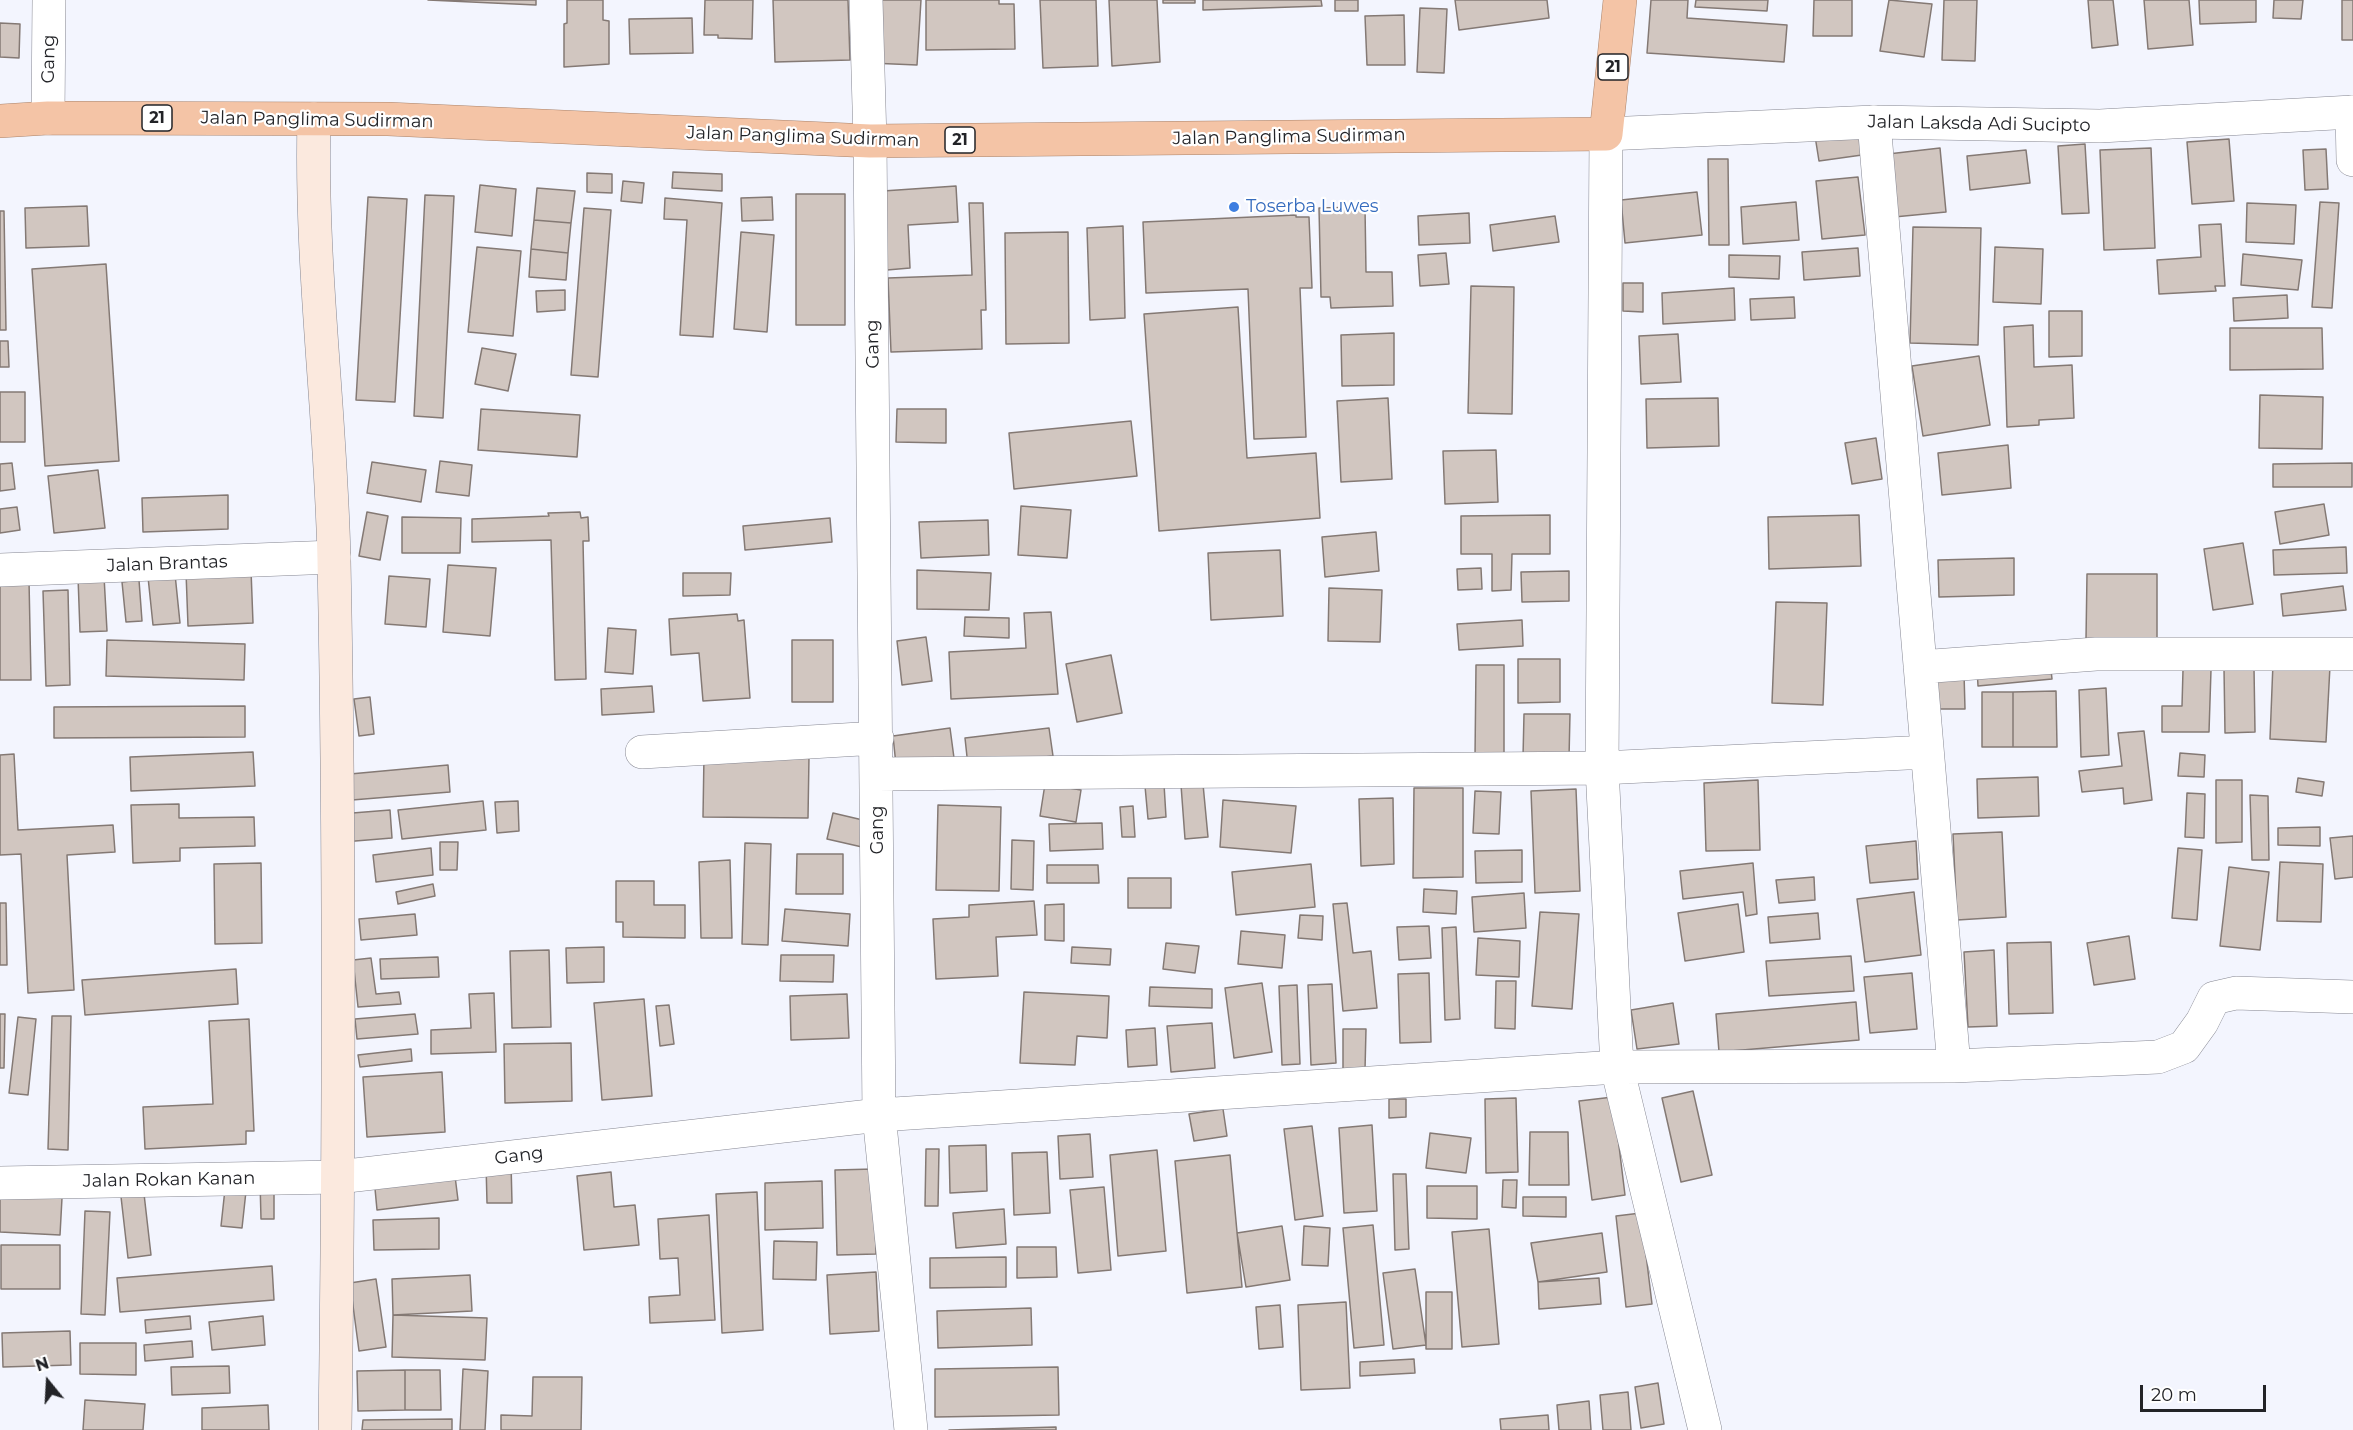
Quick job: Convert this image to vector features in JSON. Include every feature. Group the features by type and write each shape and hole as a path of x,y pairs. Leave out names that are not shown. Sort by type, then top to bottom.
{"highway":[{"name":"21","path":"1606,134 1620,0"},
{"name":"Jalan Panglima Sudirman","path":"0,121 48,117 388,119 870,141 1606,134"}],"main road":[{"path":"314,118 313,195 334,557 338,1177 335,1430"}],"street":[{"name":"Gang","path":"48,117 49,0"},
{"name":"Gang","path":"338,1177 879,1115 878,774 870,141 866,0"},
{"name":"Jalan Laksda Adi Sucipto","path":"1606,134 1874,122 2100,126 2352,112"},
{"path":"2352,112 2353,160"},
{"path":"1874,122 1954,1066"},
{"path":"1606,134 1602,768 1617,1067 1706,1430"},
{"name":"Jalan Brantas","path":"0,570 334,557"},
{"path":"1920,667 2096,654 2353,654"},
{"path":"642,752 877,738"},
{"path":"878,774 1602,768 1927,752"},
{"path":"911,1430 879,1115 1617,1067 1954,1066 2158,1057 2184,1047 2202,1022 2214,998 2236,993 2353,997"},
{"name":"Jalan Rokan Kanan","path":"0,1183 338,1177"}],"building":[{"path":"428,0 536,0 536,5"},
{"path":"567,0 603,0 603,20 609,21 609,64 564,67 564,24 567,23"},
{"path":"705,0 753,0 752,39 718,38 718,35 704,35"},
{"path":"773,0 848,0 850,60 775,62"},
{"path":"874,0 921,0 917,65 870,63"},
{"path":"926,0 999,0 999,4 1014,4 1015,49 926,50"},
{"path":"1040,0 1096,0 1098,66 1043,68"},
{"path":"1109,0 1157,0 1160,62 1112,66"},
{"path":"1163,0 1195,0 1195,3 1163,3"},
{"path":"1203,0 1321,0 1322,6 1203,10"},
{"path":"1335,0 1358,0 1358,11 1335,11"},
{"path":"1455,0 1547,0 1549,18 1459,30"},
{"path":"1651,0 1688,0 1687,18 1787,25 1784,62 1647,53"},
{"path":"1696,0 1768,0 1767,11 1695,7"},
{"path":"1814,0 1852,0 1852,36 1813,36"},
{"path":"1889,0 1932,4 1924,57 1880,51"},
{"path":"1944,0 1977,0 1975,61 1942,60"},
{"path":"2088,0 2113,0 2118,45 2092,48"},
{"path":"2144,0 2189,0 2193,45 2148,49"},
{"path":"2199,0 2256,0 2256,22 2200,24"},
{"path":"2274,0 2303,0 2301,19 2273,18"},
{"path":"2342,0 2353,0 2353,40 2342,40"},
{"path":"1420,8 1447,9 1444,73 1417,72"},
{"path":"1404,15 1405,65 1367,65 1365,16"},
{"path":"692,18 693,53 630,54 629,19"},
{"path":"0,23 20,24 19,58 0,57"},
{"path":"1858,130 1862,155 1819,161 1815,136"},
{"path":"2229,139 2234,201 2192,204 2187,142"},
{"path":"2085,144 2089,213 2062,214 2058,146"},
{"path":"1940,148 1946,212 1894,217 1888,154"},
{"path":"2151,148 2155,248 2104,250 2100,150"},
{"path":"2326,149 2328,189 2305,190 2303,150"},
{"path":"2026,150 2030,183 1970,190 1967,156"},
{"path":"1708,159 1728,159 1729,245 1709,245"},
{"path":"673,172 722,174 722,191 672,188"},
{"path":"587,173 612,174 612,193 587,192"},
{"path":"1858,177 1865,235 1822,239 1816,181"},
{"path":"623,181 644,183 642,203 621,201"},
{"path":"480,185 516,189 512,236 475,232"},
{"path":"956,186 958,222 908,225 910,268 887,270 883,191"},
{"path":"537,188 575,191 571,223 534,220"},
{"path":"1697,192 1702,235 1625,243 1621,200"},
{"path":"796,194 845,194 845,325 796,325"},
{"path":"425,195 454,196 443,418 414,416"},
{"path":"368,197 407,199 395,402 356,400"},
{"path":"772,197 773,220 742,221 741,198"},
{"path":"665,198 722,203 713,337 680,335 687,220 664,219"},
{"path":"1796,202 1799,240 1743,244 1741,207"},
{"path":"2320,202 2339,203 2332,308 2312,307"},
{"path":"969,203 983,203 986,310 981,310 982,349 891,352 888,278 972,275"},
{"path":"2247,203 2296,205 2294,244 2246,242"},
{"path":"87,206 89,246 26,248 25,208"},
{"path":"1365,207 1366,272 1392,272 1393,306 1331,308 1330,297 1321,297 1319,208"},
{"path":"584,208 611,210 598,377 571,375"},
{"path":"0,211 4,211 6,330 0,330"},
{"path":"1469,213 1470,243 1419,245 1418,216"},
{"path":"1296,215 1296,217 1309,217 1312,288 1300,288 1306,437 1254,439 1248,289 1146,293 1143,222"},
{"path":"1555,216 1559,242 1493,251 1490,225"},
{"path":"534,220 571,223 568,253 531,249"},
{"path":"2221,224 2225,286 2215,286 2216,291 2159,294 2157,260 2201,257 2199,225"},
{"path":"1123,226 1125,318 1090,320 1087,228"},
{"path":"1913,227 1981,228 1978,345 1910,343"},
{"path":"741,232 774,235 767,332 734,329"},
{"path":"1068,232 1069,343 1006,344 1005,233"},
{"path":"477,247 521,251 513,336 468,332"},
{"path":"1995,247 2043,249 2041,304 1993,302"},
{"path":"1858,248 1860,276 1804,280 1802,252"},
{"path":"531,249 568,253 566,280 529,277"},
{"path":"1446,253 1449,284 1420,286 1418,255"},
{"path":"2243,254 2302,260 2298,290 2241,285"},
{"path":"1729,255 1780,256 1779,279 1729,277"},
{"path":"106,264 119,461 45,466 32,269"},
{"path":"1623,283 1643,283 1643,312 1623,311"},
{"path":"1471,286 1514,287 1512,414 1468,413"},
{"path":"1734,288 1735,320 1663,324 1662,293"},
{"path":"565,290 565,310 537,312 536,291"},
{"path":"2287,295 2288,318 2234,321 2233,298"},
{"path":"1794,297 1795,318 1751,320 1750,299"},
{"path":"1238,307 1247,458 1316,453 1320,518 1159,531 1144,314"},
{"path":"2049,311 2082,311 2082,356 2049,357"},
{"path":"2033,325 2034,367 2072,365 2074,418 2039,420 2039,425 2007,427 2004,327"},
{"path":"2230,328 2322,328 2323,369 2230,370"},
{"path":"1394,333 1394,385 1342,386 1341,335"},
{"path":"1678,334 1681,382 1641,384 1639,336"},
{"path":"0,341 8,341 9,367 0,367"},
{"path":"482,348 516,354 508,391 475,384"},
{"path":"1979,356 1990,425 1923,436 1912,366"},
{"path":"0,392 25,392 25,442 0,442"},
{"path":"2260,395 2323,397 2322,449 2259,448"},
{"path":"1388,398 1392,479 1341,482 1337,401"},
{"path":"1718,398 1719,446 1647,448 1646,399"},
{"path":"481,409 580,415 577,457 478,450"},
{"path":"897,409 946,409 946,443 896,442"},
{"path":"1131,421 1137,476 1014,489 1009,433"},
{"path":"1876,438 1882,479 1852,484 1845,443"},
{"path":"2008,445 2011,488 1942,495 1938,453"},
{"path":"1496,450 1498,502 1445,504 1443,451"},
{"path":"440,461 472,465 469,496 436,492"},
{"path":"372,462 426,470 421,502 367,493"},
{"path":"12,463 15,489 0,491 0,464"},
{"path":"2352,463 2352,487 2273,487 2273,464"},
{"path":"98,470 105,528 54,533 48,476"},
{"path":"228,495 228,529 143,532 142,498"},
{"path":"2324,504 2329,535 2280,544 2275,512"},
{"path":"1021,506 1071,510 1067,558 1018,555"},
{"path":"17,507 20,530 0,533 0,509"},
{"path":"367,512 388,516 380,560 359,556"},
{"path":"580,512 581,518 588,517 589,541 583,541 586,679 555,680 551,540 472,542 472,519 549,516 548,513"},
{"path":"1550,515 1550,554 1512,554 1511,590 1492,591 1492,554 1461,554 1461,516"},
{"path":"1859,515 1861,566 1769,569 1768,517"},
{"path":"402,517 461,518 460,553 402,553"},
{"path":"830,518 832,542 745,550 743,526"},
{"path":"988,520 989,555 921,558 919,522"},
{"path":"1376,532 1379,571 1325,577 1322,537"},
{"path":"2243,543 2253,604 2213,610 2204,549"},
{"path":"2346,547 2347,573 2274,575 2273,550"},
{"path":"1280,550 1283,616 1211,620 1208,553"},
{"path":"2014,558 2014,595 1939,597 1938,560"},
{"path":"448,565 496,568 490,636 443,632"},
{"path":"1481,568 1482,589 1458,590 1457,569"},
{"path":"251,570 253,623 188,626 186,572"},
{"path":"917,570 991,573 989,610 917,609"},
{"path":"1569,571 1569,601 1522,602 1521,572"},
{"path":"683,573 731,573 730,595 683,596"},
{"path":"175,574 180,623 153,625 148,577"},
{"path":"2087,574 2157,574 2157,639 2086,639"},
{"path":"104,576 107,631 80,632 78,577"},
{"path":"389,576 430,579 426,627 385,624"},
{"path":"0,580 29,580 31,680 0,680"},
{"path":"139,580 142,621 126,622 122,582"},
{"path":"2343,586 2346,610 2283,616 2281,594"},
{"path":"1329,588 1382,590 1380,642 1328,641"},
{"path":"68,590 70,685 46,686 43,591"},
{"path":"1776,602 1827,603 1823,705 1772,703"},
{"path":"1051,612 1058,694 951,699 949,652 1026,648 1024,613"},
{"path":"737,614 738,621 744,620 750,698 703,701 699,653 671,655 669,619"},
{"path":"965,617 1009,618 1009,638 964,636"},
{"path":"1522,620 1523,646 1459,650 1457,624"},
{"path":"608,628 636,630 633,674 605,672"},
{"path":"926,637 932,681 902,685 897,641"},
{"path":"107,640 245,644 244,680 106,676"},
{"path":"792,640 833,640 833,702 792,702"},
{"path":"1111,655 1122,713 1077,722 1066,664"},
{"path":"1518,659 1560,659 1560,702 1518,703"},
{"path":"2050,661 2052,679 1978,686 1977,668"},
{"path":"2273,663 2330,666 2326,742 2270,739"},
{"path":"1476,665 1504,665 1504,757 1475,757"},
{"path":"2254,668 2255,732 2225,733 2224,669"},
{"path":"2183,670 2211,670 2209,732 2162,732 2162,706 2182,706"},
{"path":"1964,673 1965,709 1930,709 1930,674"},
{"path":"652,686 654,712 602,715 601,689"},
{"path":"2106,688 2109,755 2081,757 2079,690"},
{"path":"2056,691 2057,747 2013,747 2013,692"},
{"path":"1982,692 2013,692 2013,747 1982,747"},
{"path":"370,697 374,734 359,736 354,699"},
{"path":"245,706 245,737 54,738 54,707"},
{"path":"1524,714 1570,714 1569,758 1523,757"},
{"path":"950,728 954,758 896,765 893,736"},
{"path":"1049,728 1053,756 968,766 965,738"},
{"path":"2144,731 2152,800 2124,804 2123,788 2082,792 2079,771 2122,766 2118,733"},
{"path":"253,752 255,786 131,791 130,757"},
{"path":"2180,753 2205,755 2204,777 2178,776"},
{"path":"14,754 18,830 113,825 115,852 67,855 74,990 28,993 21,854 0,855 0,755"},
{"path":"704,755 809,757 808,818 703,817"},
{"path":"448,765 450,792 352,800 350,774"},
{"path":"2038,777 2039,816 1978,818 1977,779"},
{"path":"2298,778 2324,782 2322,796 2296,792"},
{"path":"1758,780 1760,850 1706,851 1704,783"},
{"path":"2216,780 2242,780 2242,842 2216,843"},
{"path":"1045,784 1081,790 1076,822 1040,816"},
{"path":"1164,784 1166,817 1148,819 1145,786"},
{"path":"1203,784 1208,837 1185,839 1181,785"},
{"path":"1414,788 1463,788 1463,877 1413,878"},
{"path":"1576,789 1580,891 1535,893 1531,791"},
{"path":"1475,791 1501,792 1499,834 1473,833"},
{"path":"2187,793 2205,794 2204,838 2185,837"},
{"path":"2250,795 2268,796 2269,860 2252,860"},
{"path":"1393,798 1394,864 1361,866 1359,799"},
{"path":"1223,800 1296,806 1291,853 1220,847"},
{"path":"483,801 486,830 402,839 398,810"},
{"path":"518,801 519,831 497,833 495,802"},
{"path":"179,804 179,818 254,817 255,846 180,848 180,861 133,863 131,805"},
{"path":"938,805 1001,807 999,891 936,890"},
{"path":"1133,806 1135,837 1122,837 1120,807"},
{"path":"390,810 392,838 343,842 340,814"},
{"path":"833,813 867,821 862,847 827,839"},
{"path":"1102,823 1103,849 1050,851 1049,824"},
{"path":"2320,827 2320,846 2278,845 2278,828"},
{"path":"2002,832 2006,917 1957,920 1953,834"},
{"path":"2353,836 2353,877 2335,879 2330,838"},
{"path":"1012,840 1034,841 1033,890 1011,889"},
{"path":"1916,841 1918,879 1870,883 1866,846"},
{"path":"440,842 458,842 457,870 440,870"},
{"path":"745,843 771,844 768,945 742,944"},
{"path":"431,848 433,875 376,882 373,855"},
{"path":"2178,848 2202,850 2197,920 2172,918"},
{"path":"1522,850 1522,882 1476,883 1475,851"},
{"path":"797,854 843,854 843,894 796,894"},
{"path":"730,860 732,938 701,938 699,862"},
{"path":"2280,862 2323,864 2321,922 2277,921"},
{"path":"261,863 262,943 215,944 214,864"},
{"path":"1753,863 1757,914 1746,916 1743,892 1683,899 1680,871"},
{"path":"1311,864 1315,907 1236,915 1232,872"},
{"path":"1047,865 1098,865 1099,883 1047,883"},
{"path":"2229,867 2269,872 2260,950 2220,946"},
{"path":"1814,877 1815,900 1779,903 1776,880"},
{"path":"1128,878 1171,878 1171,908 1128,908"},
{"path":"616,881 654,881 654,905 685,905 685,938 623,937 623,922 616,922"},
{"path":"433,884 435,896 398,904 396,892"},
{"path":"1424,889 1457,891 1456,914 1423,912"},
{"path":"1914,892 1921,955 1865,962 1857,899"},
{"path":"1524,893 1526,928 1474,932 1472,897"},
{"path":"1034,901 1037,935 996,937 998,976 936,979 933,919 969,917 969,905"},
{"path":"0,903 6,903 7,965 0,965"},
{"path":"1347,903 1353,953 1371,951 1377,1008 1343,1011 1333,904"},
{"path":"1064,904 1064,941 1045,940 1045,905"},
{"path":"1738,904 1744,952 1685,961 1678,913"},
{"path":"785,909 850,914 848,946 782,941"},
{"path":"1540,912 1579,914 1572,1009 1532,1006"},
{"path":"1818,913 1820,939 1770,943 1768,917"},
{"path":"415,914 417,935 361,940 359,919"},
{"path":"1300,915 1323,916 1322,940 1298,938"},
{"path":"1429,926 1431,958 1399,960 1397,927"},
{"path":"1456,927 1460,1019 1445,1020 1442,928"},
{"path":"1241,931 1285,935 1282,968 1238,964"},
{"path":"2129,936 2135,979 2094,985 2087,943"},
{"path":"1478,938 1520,941 1519,977 1476,975"},
{"path":"2051,942 2053,1013 2009,1014 2007,943"},
{"path":"1166,943 1199,946 1195,973 1163,969"},
{"path":"604,947 604,982 567,983 566,948"},
{"path":"1072,947 1111,949 1110,965 1071,963"},
{"path":"549,950 551,1027 512,1028 510,951"},
{"path":"1994,950 1997,1026 1968,1027 1964,952"},
{"path":"781,955 834,955 833,982 780,981"},
{"path":"1851,956 1854,991 1769,996 1766,961"},
{"path":"438,957 439,977 381,979 380,959"},
{"path":"371,958 376,994 399,992 401,1004 358,1007 353,960"},
{"path":"236,969 238,1004 85,1015 82,980"},
{"path":"1429,973 1431,1042 1400,1043 1398,974"},
{"path":"1912,973 1917,1029 1870,1033 1864,977"},
{"path":"1496,981 1516,981 1515,1029 1495,1028"},
{"path":"1262,983 1272,1052 1234,1058 1225,988"},
{"path":"1332,984 1336,1063 1311,1065 1308,985"},
{"path":"1297,985 1300,1064 1282,1065 1279,986"},
{"path":"1150,987 1212,989 1212,1008 1149,1006"},
{"path":"1024,992 1109,996 1107,1038 1077,1036 1075,1065 1020,1063"},
{"path":"494,993 496,1052 431,1054 431,1030 471,1028 469,994"},
{"path":"847,994 849,1038 791,1040 790,996"},
{"path":"644,999 652,1096 602,1100 594,1003"},
{"path":"1856,1002 1859,1040 1719,1052 1716,1014"},
{"path":"1673,1003 1679,1044 1637,1049 1631,1010"},
{"path":"669,1005 674,1044 660,1046 656,1006"},
{"path":"0,1014 5,1014 4,1068 0,1068"},
{"path":"415,1014 418,1034 357,1039 355,1019"},
{"path":"52,1016 71,1016 68,1150 48,1149"},
{"path":"18,1017 36,1019 28,1095 9,1093"},
{"path":"249,1019 254,1131 246,1131 246,1144 145,1149 143,1107 213,1104 209,1021"},
{"path":"1212,1023 1215,1068 1171,1072 1167,1026"},
{"path":"1155,1028 1157,1065 1128,1067 1126,1030"},
{"path":"1343,1029 1366,1029 1365,1070 1343,1070"},
{"path":"571,1043 572,1101 505,1103 504,1044"},
{"path":"411,1049 412,1061 360,1067 358,1055"},
{"path":"442,1072 445,1132 367,1137 363,1077"},
{"path":"1693,1091 1712,1175 1681,1182 1662,1098"},
{"path":"1613,1097 1625,1195 1592,1200 1579,1101"},
{"path":"1516,1098 1518,1172 1486,1173 1485,1099"},
{"path":"1389,1099 1406,1099 1406,1117 1389,1118"},
{"path":"1223,1109 1227,1136 1194,1141 1189,1114"},
{"path":"1372,1125 1377,1211 1344,1213 1339,1128"},
{"path":"1312,1126 1323,1216 1295,1220 1284,1129"},
{"path":"1530,1132 1568,1132 1569,1185 1529,1185"},
{"path":"1430,1133 1471,1138 1466,1173 1426,1168"},
{"path":"1090,1134 1093,1177 1060,1179 1058,1136"},
{"path":"986,1145 987,1191 950,1193 949,1146"},
{"path":"926,1149 939,1149 938,1206 925,1206"},
{"path":"1157,1150 1166,1251 1118,1256 1110,1155"},
{"path":"1047,1152 1050,1213 1014,1215 1012,1153"},
{"path":"1230,1155 1242,1287 1187,1293 1175,1161"},
{"path":"511,1163 512,1203 487,1203 486,1164"},
{"path":"454,1168 458,1200 377,1210 374,1178"},
{"path":"874,1169 876,1254 837,1255 835,1170"},
{"path":"611,1172 614,1207 635,1205 639,1245 584,1250 577,1176"},
{"path":"1393,1174 1406,1174 1409,1249 1395,1250"},
{"path":"226,1180 247,1182 242,1228 221,1226"},
{"path":"1503,1180 1517,1180 1516,1208 1502,1207"},
{"path":"260,1181 274,1182 274,1219 261,1219"},
{"path":"822,1181 823,1228 765,1230 765,1183"},
{"path":"143,1185 151,1255 128,1258 120,1188"},
{"path":"1427,1186 1477,1186 1477,1219 1427,1218"},
{"path":"1104,1187 1111,1270 1078,1273 1070,1190"},
{"path":"757,1192 763,1330 722,1333 716,1194"},
{"path":"0,1195 62,1198 60,1235 0,1232"},
{"path":"1523,1197 1566,1197 1566,1217 1523,1216"},
{"path":"1004,1209 1006,1244 956,1248 953,1213"},
{"path":"85,1211 110,1212 105,1315 81,1314"},
{"path":"1641,1213 1652,1304 1626,1307 1616,1216"},
{"path":"709,1215 715,1320 650,1323 649,1297 680,1295 678,1258 660,1259 658,1219"},
{"path":"439,1218 439,1249 374,1250 373,1220"},
{"path":"1373,1225 1384,1345 1354,1348 1343,1228"},
{"path":"1282,1226 1290,1280 1246,1287 1237,1233"},
{"path":"1304,1226 1330,1228 1328,1266 1302,1265"},
{"path":"1489,1229 1499,1344 1462,1347 1452,1232"},
{"path":"1602,1233 1607,1272 1538,1282 1531,1243"},
{"path":"774,1241 817,1242 816,1280 773,1279"},
{"path":"1,1245 60,1245 60,1289 1,1289"},
{"path":"1017,1247 1056,1247 1057,1277 1017,1278"},
{"path":"1006,1257 1006,1287 930,1288 930,1258"},
{"path":"272,1266 274,1300 120,1312 117,1278"},
{"path":"1415,1269 1426,1345 1393,1349 1383,1273"},
{"path":"876,1272 879,1331 830,1334 827,1275"},
{"path":"470,1275 472,1311 393,1315 392,1279"},
{"path":"1599,1278 1601,1304 1539,1309 1538,1282"},
{"path":"376,1279 386,1347 359,1351 350,1283"},
{"path":"1426,1292 1452,1292 1452,1349 1426,1349"},
{"path":"1346,1302 1350,1388 1301,1390 1298,1305"},
{"path":"1280,1305 1283,1347 1259,1349 1256,1307"},
{"path":"1031,1308 1032,1345 938,1348 937,1311"},
{"path":"393,1315 487,1318 485,1360 392,1357"},
{"path":"190,1316 191,1329 146,1333 145,1320"},
{"path":"263,1316 265,1345 212,1350 209,1322"},
{"path":"70,1331 71,1365 3,1367 2,1333"},
{"path":"192,1341 193,1357 145,1361 144,1345"},
{"path":"80,1343 136,1343 136,1375 80,1374"},
{"path":"1414,1359 1415,1373 1360,1376 1360,1362"},
{"path":"229,1366 230,1393 172,1395 171,1367"},
{"path":"1058,1367 1059,1415 935,1417 935,1369"},
{"path":"463,1369 488,1371 485,1430 460,1430"},
{"path":"405,1370 405,1410 358,1411 357,1371"},
{"path":"405,1370 440,1370 441,1410 405,1410"},
{"path":"533,1377 582,1377 581,1430 501,1430 501,1415 532,1416"},
{"path":"1658,1383 1664,1424 1641,1428 1635,1387"},
{"path":"1628,1392 1631,1430 1603,1430 1600,1395"},
{"path":"85,1400 145,1404 143,1430 83,1430"},
{"path":"1589,1401 1591,1430 1559,1430 1557,1405"},
{"path":"268,1405 269,1430 202,1430 202,1408"},
{"path":"1548,1415 1549,1430 1501,1430 1500,1419"},
{"path":"452,1419 452,1430 362,1430 363,1420"},
{"path":"1056,1427 1056,1430 949,1430"}],"place":[{"name":"Toserba Luwes","path":"1234,207"}]}
